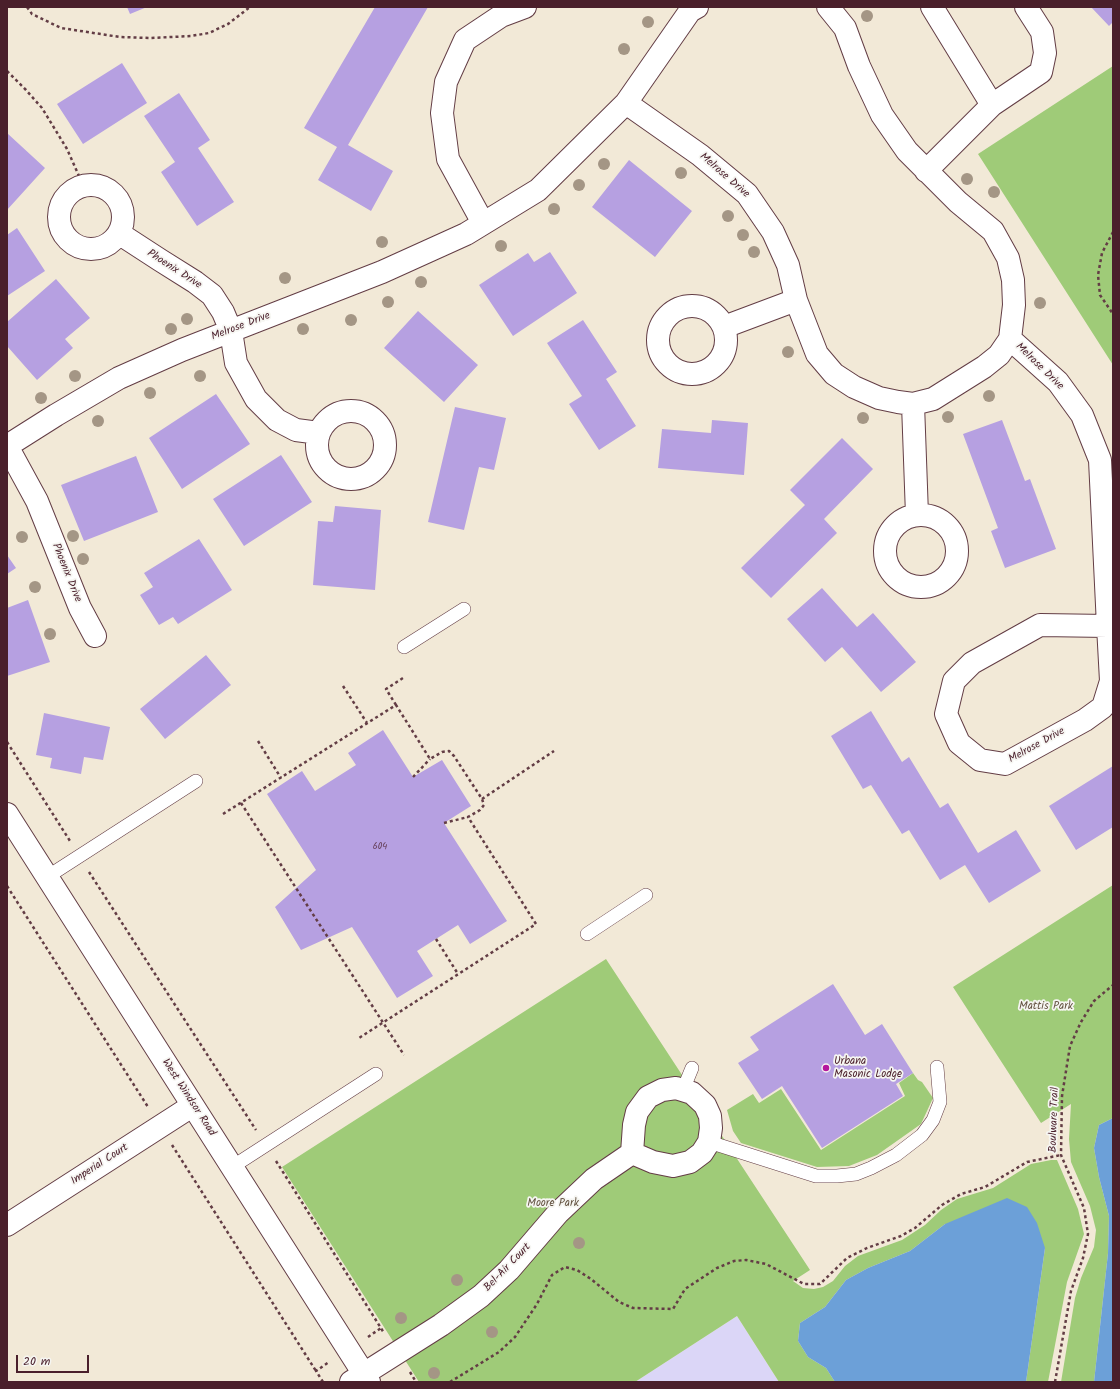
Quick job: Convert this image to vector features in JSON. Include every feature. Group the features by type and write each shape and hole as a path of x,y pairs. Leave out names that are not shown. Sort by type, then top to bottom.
{"street":[{"path":"483,223 448,159 442,113 446,82 465,40 501,16 526,7"},
{"name":"Melrose Drive","path":"626,103 700,155 747,194 773,232 788,265 796,300 817,354 834,374 854,387 879,398 913,404 933,399 984,367 999,355 1010,339 1014,305 1008,258 993,231 958,202 907,151 882,115 859,66 845,28 828,7"},
{"path":"932,7 992,105"},
{"path":"926,171 992,105 1040,72 1045,53 1042,32 1026,7"},
{"name":"Melrose Drive","path":"7,446 56,414 119,378 182,350 382,272 466,234 538,190 626,103 692,8"},
{"path":"83,185 98,185 111,192 121,204 124,219 120,234 108,245 93,250 78,247 65,237 58,222 60,207 69,193 83,185"},
{"name":"Phoenix Drive","path":"120,234 195,282 212,296 223,312 231,331 236,363 256,399 277,420 296,430 319,433"},
{"path":"724,327 796,300"},
{"name":"Melrose Drive","path":"1010,339 1058,382 1082,414 1100,460 1108,626 1110,681 1103,707 1085,720 1005,764 980,760 959,743 946,714 954,681 972,664 1040,625 1108,626"},
{"path":"913,404 917,515"},
{"name":"Phoenix Drive","path":"7,446 37,501 80,608 95,636"},
{"name":"West Windsor Road","path":"10,826 47,877 232,1167 362,1379"},
{"path":"676,1088 692,1093 705,1105 710,1116 711,1128 709,1142 702,1153 690,1162 673,1166 653,1162 632,1153 634,1125 637,1112 648,1097 662,1090 676,1088"},
{"name":"Imperial Court","path":"7,1225 192,1106"},
{"name":"Bel-Air Court","path":"362,1379 481,1296 509,1270 563,1208 594,1179 632,1153"}],"lane":[{"path":"404,647 464,609"},
{"path":"47,877 196,781"},
{"path":"587,934 646,895"},
{"path":"709,1142 816,1176 856,1174 896,1155 922,1135 933,1120 940,1102 937,1067"},
{"path":"684,1090 692,1068"},
{"path":"232,1167 376,1074"}],"path":[{"path":"27,7 32,14 61,28 120,37 151,38 191,36 209,33 228,24 250,7"},
{"path":"7,72 42,108 67,149 83,185"},
{"path":"1113,232 1102,253 1098,275 1100,295 1113,314"},
{"path":"403,678 386,689 430,759"},
{"path":"343,686 367,723"},
{"path":"223,814 396,705"},
{"path":"258,741 281,778"},
{"path":"7,742 68,838"},
{"path":"413,777 430,759 442,752 449,751 454,756 482,799 484,805 480,810 468,817 444,823"},
{"path":"482,799 554,751"},
{"path":"241,803 404,1055"},
{"path":"359,1038 536,924 468,817"},
{"path":"95,880 248,1118"},
{"path":"7,886 143,1099"},
{"path":"436,939 458,974"},
{"name":"Boulware Trail","path":"1055,1382 1071,1291 1083,1258 1088,1234 1084,1208 1061,1155 1062,1096 1070,1046 1081,1022 1094,1001 1113,985"},
{"path":"175,1150 316,1371"},
{"path":"450,1382 499,1352 515,1337 537,1304 552,1275 564,1267 576,1270 591,1279 618,1302 633,1308 673,1309 685,1289 717,1268 734,1261 746,1260 766,1264 804,1284 820,1284 847,1258 868,1248 901,1236 915,1228 942,1205 961,1194 986,1187 1027,1162 1061,1155"},
{"path":"278,1163 381,1328"}],"shaded area":[{"path":"737,1316 779,1382 635,1382"}],"green space":[{"path":"1113,66 1113,365 978,154"},
{"name":"Mattis Park","path":"1113,885 1113,1118 1099,1125 1094,1148 1099,1177 1109,1216 1108,1253 1094,1382 1061,1382 1075,1298 1081,1278 1094,1247 1096,1230 1090,1206 1071,1162 1069,1139 1071,1104 1041,1123 953,987"},
{"name":"Moore Park","path":"606,959 810,1270 793,1281 803,1288 814,1289 823,1287 833,1281 845,1266 858,1256 902,1240 925,1225 941,1210 957,1199 993,1188 1031,1164 1057,1160 1078,1209 1084,1234 1067,1282 1048,1382 1026,1382 1045,1248 945,1224 910,1251 868,1268 846,1280 825,1307 800,1323 798,1341 808,1357 826,1368 835,1382 779,1382 737,1316 635,1382 419,1382 282,1167"},
{"path":"913,1073 918,1080 922,1082 933,1098 921,1124 877,1155 849,1166 817,1167 741,1143 733,1131 727,1110 753,1094 759,1103 781,1089 821,1150 905,1096 899,1083"}],"water":[{"path":"1113,1118 1113,1382 1094,1382 1108,1253 1109,1216 1099,1177 1094,1148 1099,1125"},
{"path":"1007,1198 1027,1207 1037,1223 1045,1248 1026,1382 835,1382 826,1368 808,1357 798,1341 800,1323 825,1307 846,1280 868,1268 910,1251 945,1224"}],"building":[{"path":"127,7 147,7 130,14"},
{"path":"375,7 428,7 348,145 393,171 371,211 318,180 337,147 304,128"},
{"path":"1091,7 1113,7 1113,22 1109,26"},
{"path":"122,63 147,103 83,144 57,104"},
{"path":"179,93 210,140 198,148 234,202 197,226 161,172 175,162 144,116"},
{"path":"7,133 45,168 7,210"},
{"path":"629,160 692,211 655,257 592,207"},
{"path":"17,228 45,271 7,296 7,235"},
{"path":"550,252 577,293 513,336 479,285 528,253 534,262"},
{"path":"56,279 90,318 65,339 73,348 37,380 7,346 7,322"},
{"path":"418,311 478,365 444,402 384,348"},
{"path":"583,320 617,372 606,379 636,426 599,450 569,404 582,396 547,343"},
{"path":"216,394 250,444 182,489 149,438"},
{"path":"455,407 506,418 494,470 479,467 464,530 428,522"},
{"path":"712,420 748,423 744,475 658,468 662,429 711,433"},
{"path":"1002,420 1025,481 1030,479 1056,549 1005,568 991,531 998,528 963,434"},
{"path":"842,438 873,469 824,519 837,533 771,598 741,568 805,505 790,490"},
{"path":"281,455 312,502 244,546 213,499"},
{"path":"136,456 158,512 84,541 61,485"},
{"path":"335,506 381,510 375,590 313,585 318,521 333,522"},
{"path":"199,539 232,590 178,624 173,617 159,625 140,595 153,587 144,573"},
{"path":"7,555 16,568 7,574"},
{"path":"822,588 857,627 873,613 916,662 881,692 842,647 825,662 787,619"},
{"path":"28,600 50,662 7,676 7,608"},
{"path":"206,655 231,685 165,739 140,709"},
{"path":"871,711 902,762 909,757 940,808 948,803 978,853 1016,830 1041,871 989,903 965,865 940,880 909,830 902,834 871,785 863,789 831,736"},
{"path":"44,713 110,727 103,760 84,757 81,774 50,768 52,758 36,755"},
{"path":"383,730 413,777 442,760 471,806 444,823 507,921 470,944 458,925 417,951 433,976 397,998 352,927 301,950 275,907 316,870 267,794 302,771 315,791 356,765 348,753"},
{"path":"1113,766 1113,827 1076,850 1049,806"},
{"name":"Urbana Masonic Lodge","path":"833,984 865,1035 882,1024 913,1073 896,1084 903,1096 822,1148 782,1086 762,1099 738,1063 759,1050 750,1037"}],"place":[{"name":"Urbana Masonic Lodge","path":"826,1068"}]}
